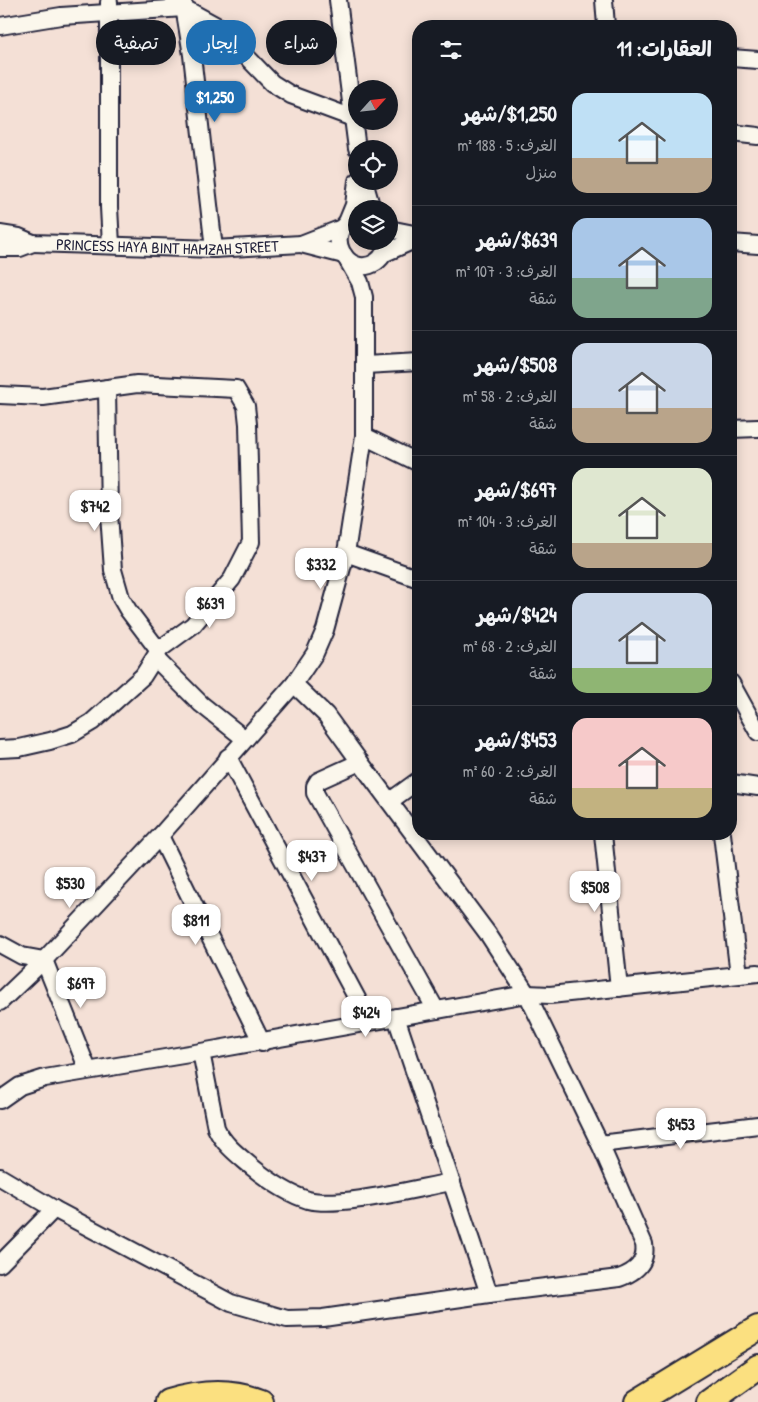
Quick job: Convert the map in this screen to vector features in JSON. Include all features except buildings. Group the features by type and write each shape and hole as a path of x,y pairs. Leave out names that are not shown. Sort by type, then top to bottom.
{"highway":[{"path":"638,1402 758,1328"},
{"path":"709,1402 758,1367"},
{"path":"168,1402 187,1396 208,1394 233,1395 261,1402"}],"street":[{"path":"338,0 348,80"},
{"path":"604,0 606,20"},
{"path":"0,26 109,6 184,4 217,26 272,83 292,95 348,116"},
{"path":"184,4 192,55 214,249"},
{"path":"109,6 109,207 111,245"},
{"path":"737,58 758,60"},
{"path":"737,134 758,136"},
{"name":"PRINCESS HAYA BINT HAMZAH STREET","path":"0,234 19,237 33,243 214,249 301,244 348,223"},
{"path":"0,1002 44,960 160,836 294,684 315,653 325,630 346,553 364,436 364,297 360,282 338,242 348,225"},
{"path":"398,231 412,235"},
{"path":"364,297 382,252 412,240"},
{"name":"PRINCESS HAYA BINT HAMZAH STREET","path":"0,248 20,248 33,243"},
{"path":"737,243 758,245"},
{"name":"PRINCESS HAYA BINT HAMZAH STREET","path":"301,244 346,258 362,266 382,252"},
{"path":"364,365 412,362"},
{"path":"0,395 43,397 137,384 236,389 246,406 251,542 232,579 213,603 193,625 157,655 143,676 109,709 72,734 19,748 0,749"},
{"path":"107,388 113,570 121,598 157,655 201,704 245,739"},
{"path":"737,429 758,428"},
{"path":"364,436 412,460"},
{"path":"346,553 412,577"},
{"path":"294,684 331,721 412,831"},
{"path":"737,694 758,732"},
{"path":"228,757 369,1021"},
{"path":"360,762 326,776 315,786 315,793 436,1010"},
{"path":"737,784 758,787"},
{"path":"390,801 412,785"},
{"path":"160,836 262,1043"},
{"path":"2,1182 231,1303 269,1316 301,1320 315,1319 489,1294 619,1278 633,1272 642,1264 646,1254 644,1244 600,1144 527,994 488,934 419,840"},
{"path":"604,840 619,988"},
{"path":"723,840 739,975"},
{"path":"0,944 22,956 44,960"},
{"path":"44,960 88,1070"},
{"path":"0,1100 20,1086 88,1070 262,1043 369,1021 527,994 550,995 758,973"},
{"path":"396,1017 489,1294"},
{"path":"201,1052 216,1128 221,1137 229,1148 269,1180 296,1195 320,1201 349,1200 452,1182"},
{"path":"600,1144 758,1125"},
{"path":"0,1264 54,1209"}]}
